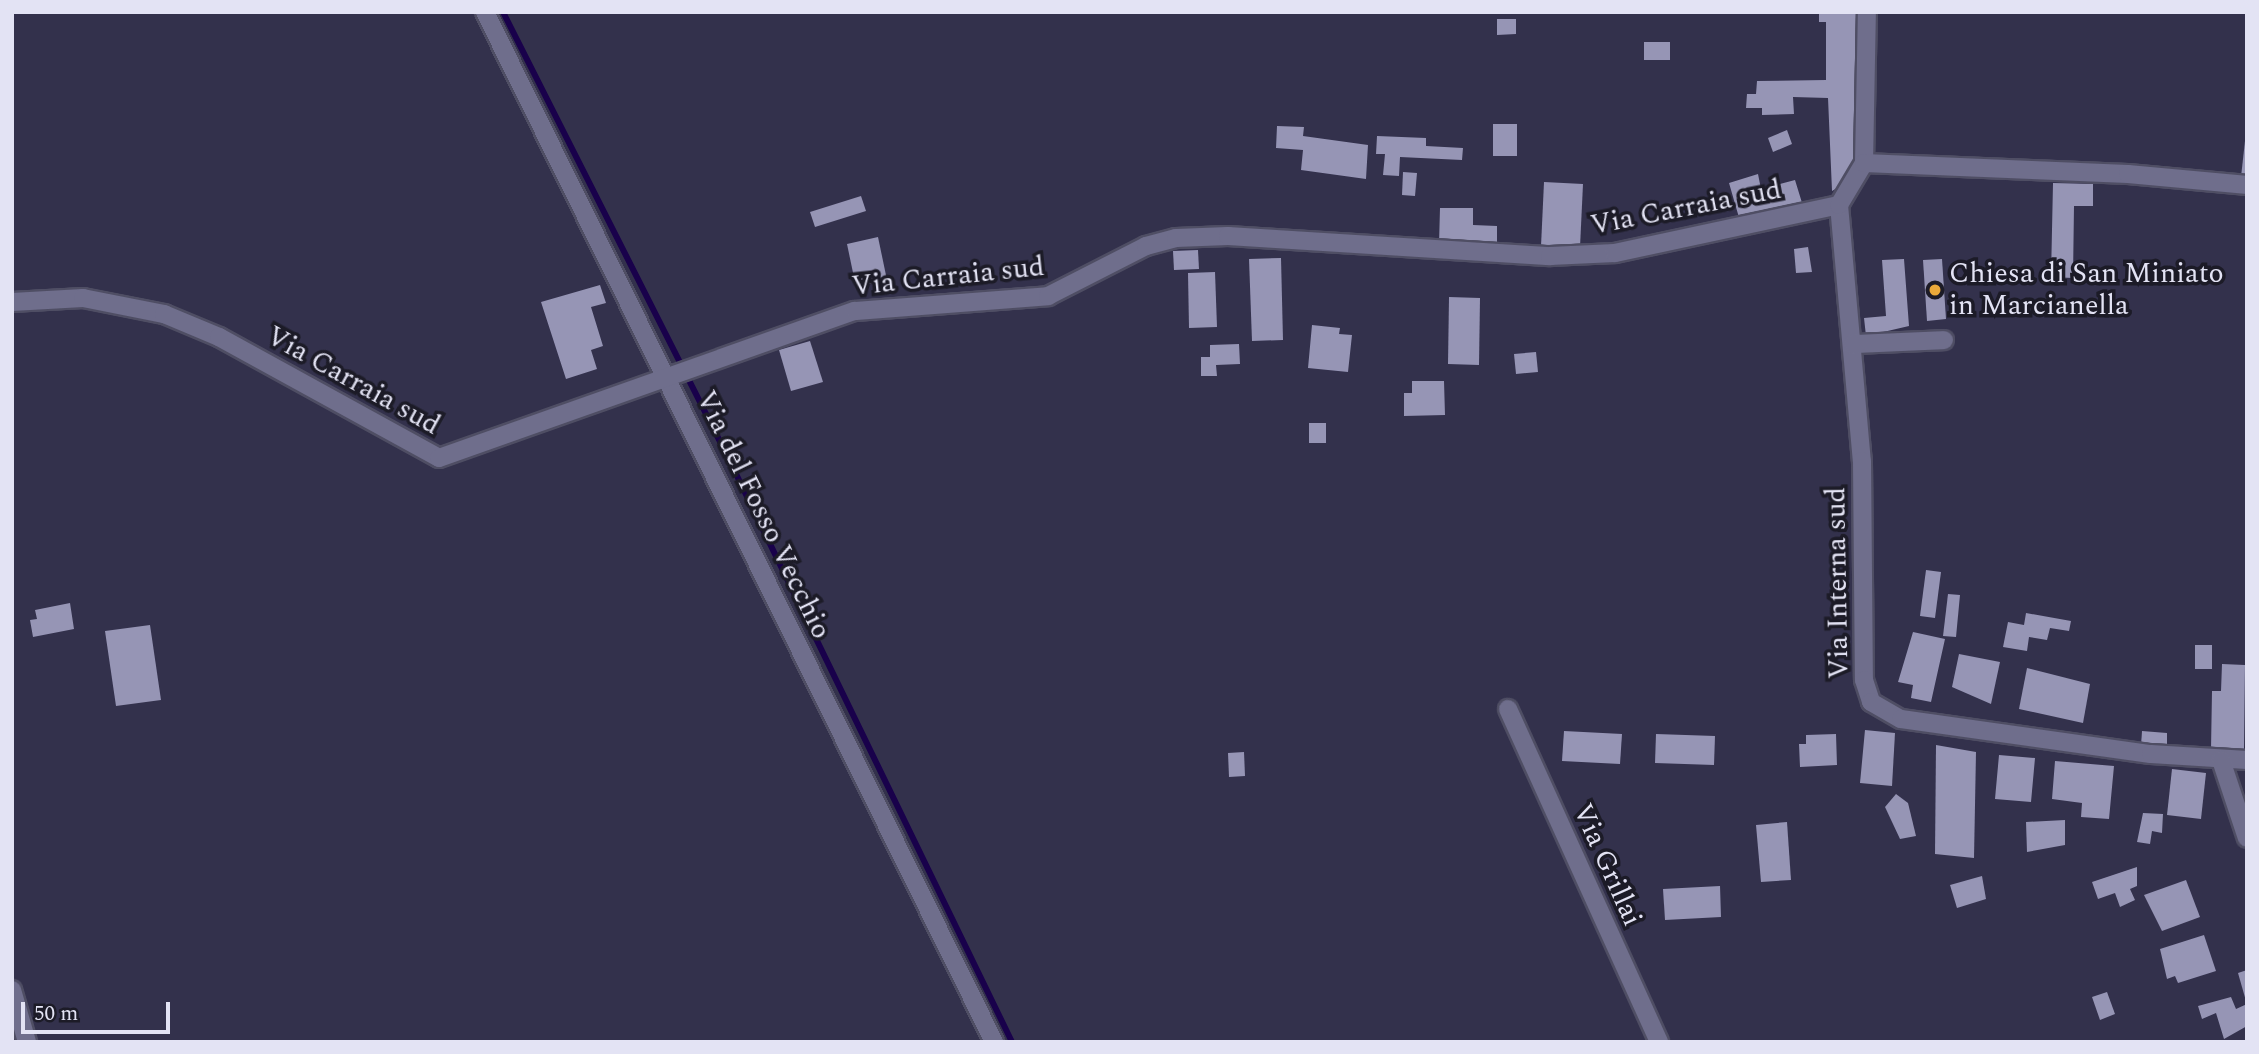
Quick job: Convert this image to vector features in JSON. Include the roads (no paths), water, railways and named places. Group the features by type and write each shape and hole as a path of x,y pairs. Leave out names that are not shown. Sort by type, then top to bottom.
{"street":[{"name":"Via del Fosso Vecchio","path":"485,12 670,377 994,1042"},
{"path":"1839,205 1864,163 1867,12"},
{"path":"1864,163 2114,173 2247,185"},
{"name":"Via Carraia sud","path":"12,302 113,301 182,320 439,458 876,307 1048,296 1146,246 1176,238 1227,236 1592,255 1839,205"},
{"name":"Via Interna sud","path":"1839,205 1853,344 1862,474 1864,680 1871,702 1901,719 2221,760 2247,760"},
{"path":"1853,344 1944,340"},
{"name":"Via Grillai","path":"1508,709 1659,1042"},
{"path":"2221,760 2247,838"},
{"path":"12,990 27,1042"}],"waterway":[{"path":"503,12 721,443 1012,1042"}],"place":[{"name":"Chiesa di San Miniato in Marcianella","path":"1935,290"}]}
